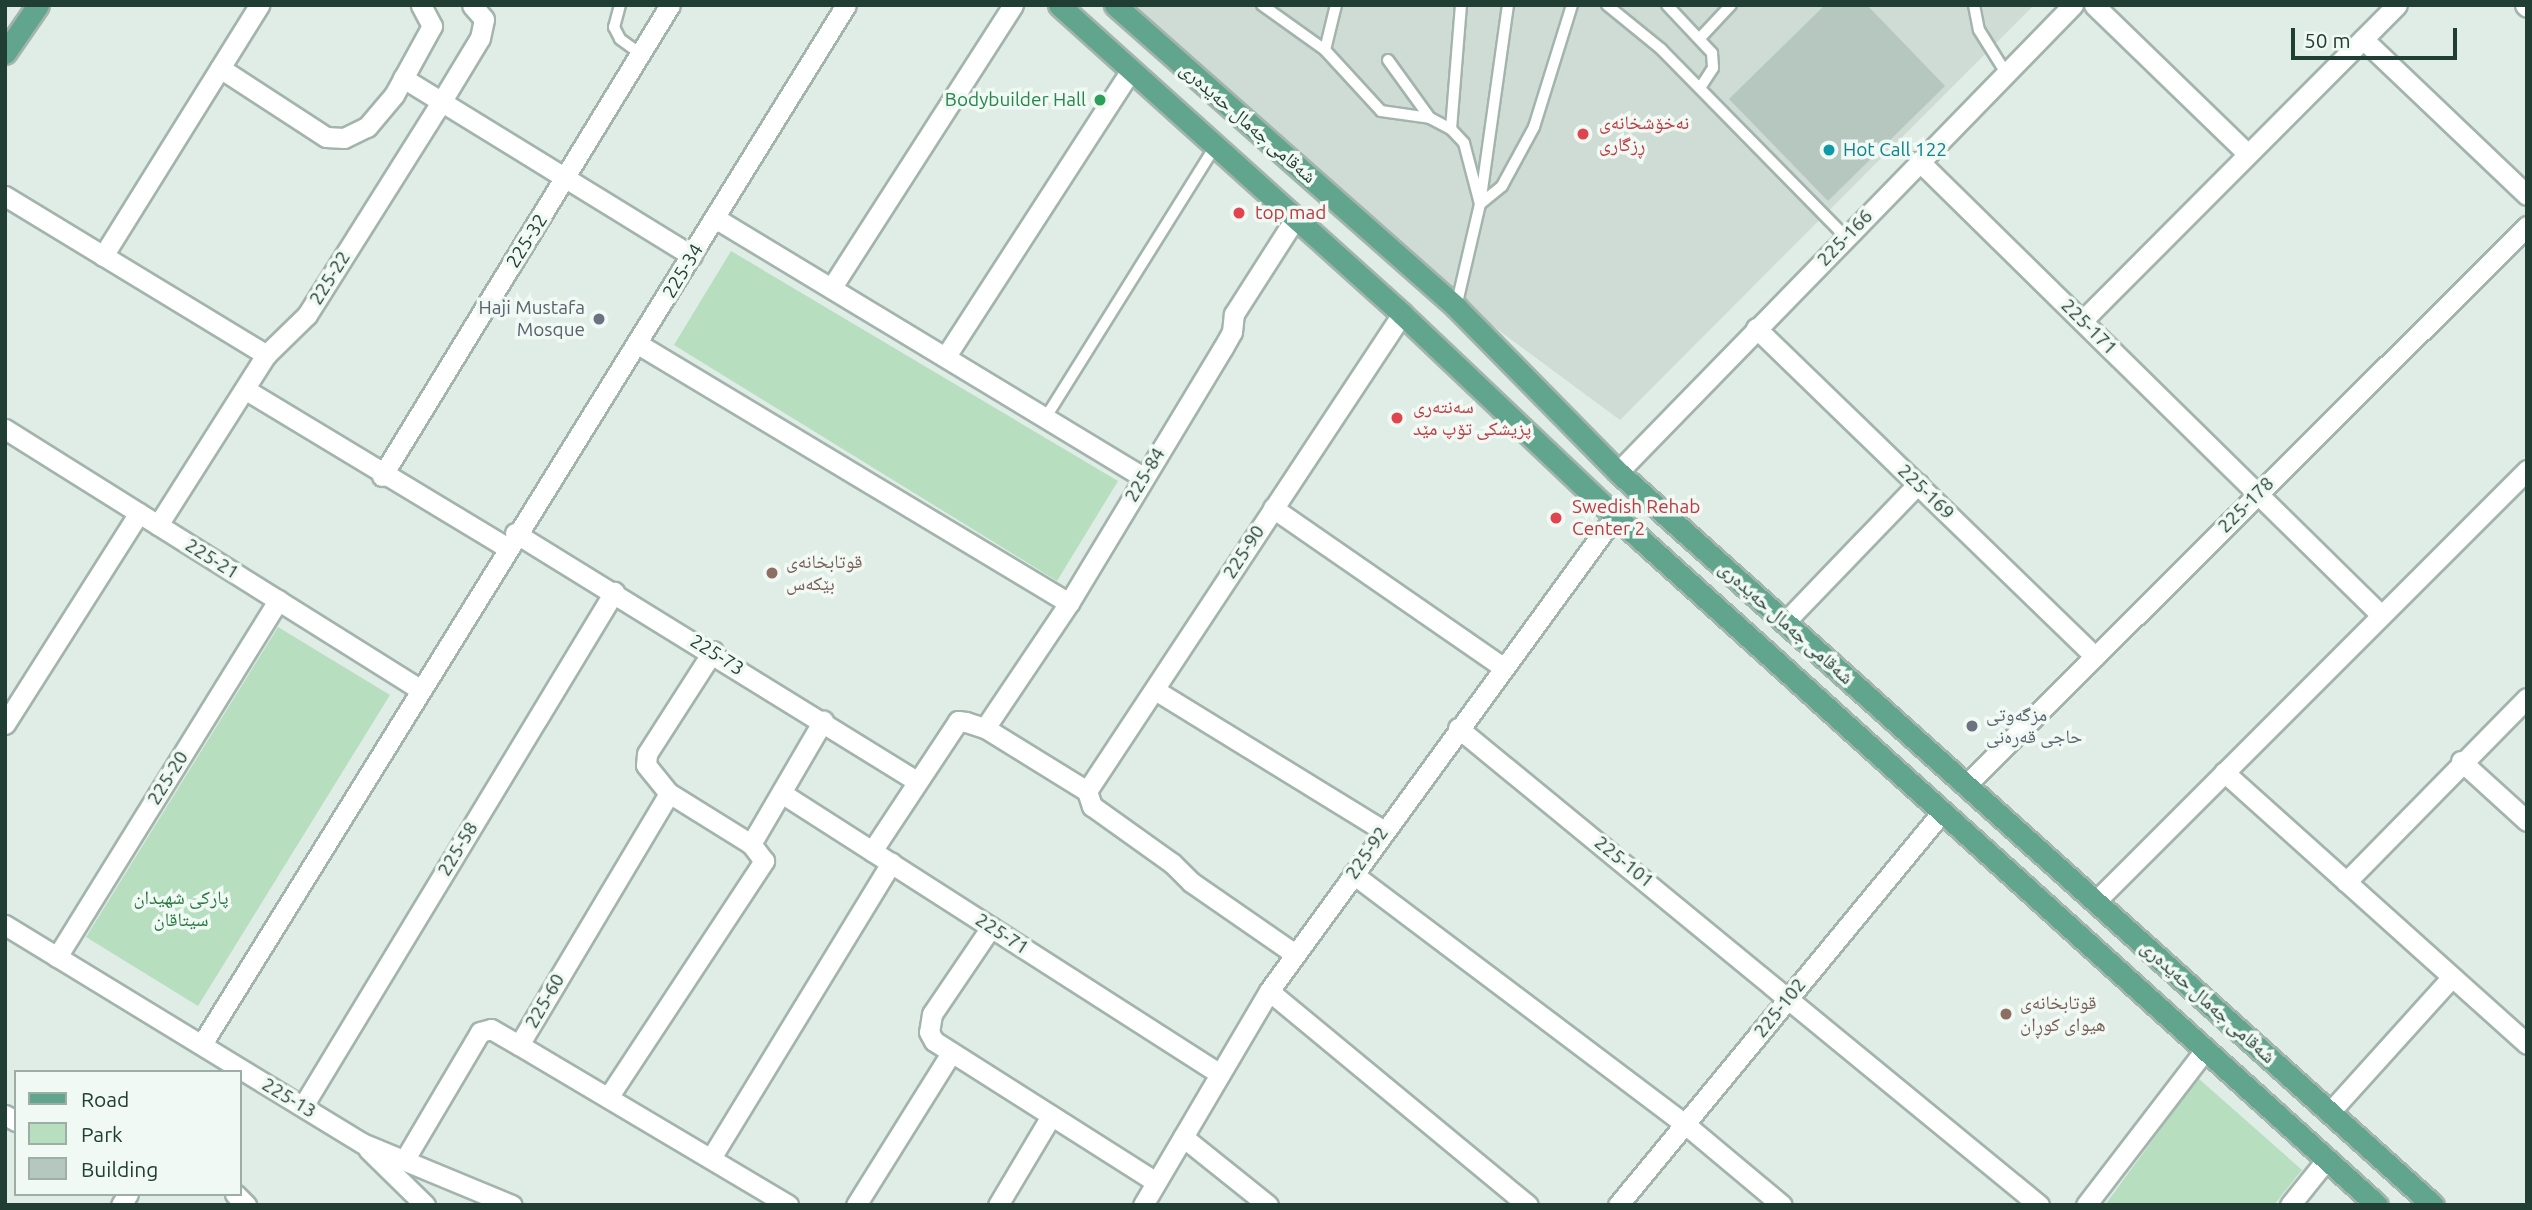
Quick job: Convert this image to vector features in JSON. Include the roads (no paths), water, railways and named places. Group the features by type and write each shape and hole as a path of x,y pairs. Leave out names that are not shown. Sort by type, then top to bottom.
{"main road":[{"path":"5,53 38,5"},
{"name":"شەقامی جەمال حەیدەری","path":"1059,5 1402,314 1615,516 2377,1205"},
{"name":"شەقامی جەمال حەیدەری","path":"1115,5 1456,307 1618,472 2433,1205"},
{"path":"2231,1073 2257,1046"}],"street":[{"path":"103,256 259,5"},
{"name":"225-32","path":"382,476 670,5"},
{"name":"225-34","path":"202,1044 511,540 638,344 846,5"},
{"path":"832,287 1013,5"},
{"name":"225-166","path":"1618,472 2073,5"},
{"path":"2094,5 2249,154"},
{"path":"2082,321 2397,5"},
{"path":"220,68 326,137 344,138 367,127 403,78 432,26 427,8"},
{"name":"225-22","path":"158,525 246,390 265,355 307,315 443,99 480,38 478,12"},
{"path":"2363,39 2527,195"},
{"path":"946,356 1131,70"},
{"path":"403,78 443,99 692,256"},
{"name":"225-171","path":"1919,161 2381,615"},
{"path":"5,196 265,355"},
{"name":"225-84","path":"917,781 958,721 976,725 1069,603 1228,340 1234,314 1296,217"},
{"path":"715,218 1143,477"},
{"name":"225-178","path":"1966,785 2527,226"},
{"name":"225-90","path":"1087,791 1402,314"},
{"name":"225-169","path":"1756,328 2095,656"},
{"path":"638,344 1069,603"},
{"name":"225-73","path":"246,390 382,476 614,593 713,651 917,781"},
{"name":"225-21","path":"5,429 419,689"},
{"path":"2096,901 2527,470"},
{"path":"1785,622 1918,484"},
{"path":"1273,509 1503,667"},
{"path":"5,724 139,513"},
{"name":"225-92","path":"1143,1205 1269,991 1383,830 1615,516"},
{"name":"225-58","path":"303,1106 614,593"},
{"name":"225-20","path":"57,957 278,600"},
{"path":"609,1097 765,860 751,844 669,793 646,765 647,754 713,651"},
{"path":"1155,690 1383,830"},
{"path":"2346,881 2461,761 2527,698"},
{"path":"751,844 823,721"},
{"path":"976,725 1087,791 1092,806 1172,863 1191,882 1295,954"},
{"name":"225-101","path":"1458,728 1789,997 2039,1205"},
{"path":"2461,761 2527,821"},
{"path":"2224,772 2527,1044"},
{"path":"872,851 917,781"},
{"name":"225-60","path":"405,1159 480,1032 491,1029 519,1045 669,793"},
{"name":"225-71","path":"783,793 1220,1074"},
{"name":"225-102","path":"1618,1205 1942,812"},
{"path":"711,1158 891,863"},
{"path":"1353,874 1685,1124 1782,1205"},
{"name":"225-13","path":"5,925 362,1143 512,1205"},
{"path":"991,927 932,1014 929,1032 934,1041 1156,1182"},
{"path":"2330,1112 2452,977"},
{"path":"1269,991 1528,1205"},
{"path":"519,1045 788,1205"},
{"path":"2086,1205 2205,1050"},
{"path":"856,1205 951,1053"},
{"path":"209,1070 219,1055"},
{"path":"998,1205 1051,1115"},
{"path":"1183,1137 1268,1205"},
{"path":"362,1143 425,1205"},
{"path":"2290,1205 2327,1159"}],"lane":[{"path":"620,5 614,27 620,39 641,54"},
{"path":"1262,5 1325,50 1381,111 1430,118 1451,129 1464,143 1480,204"},
{"path":"1325,50 1336,5"},
{"path":"1451,129 1461,5"},
{"path":"1456,307 1480,204 1508,5"},
{"path":"1480,204 1502,186 1534,127 1572,5"},
{"path":"1607,5 1636,25 1846,236"},
{"path":"1667,5 1700,38 1714,61 1700,88"},
{"path":"1700,38 1731,5"},
{"path":"1975,5 1979,30 2006,73"},
{"path":"1388,60 1430,118"},
{"path":"1046,417 1215,147"}],"place":[{"name":"Bodybuilder Hall","path":"1100,100"},
{"name":"نەخۆشخانەی ڕزگاری","path":"1583,134"},
{"name":"Hot Call 122","path":"1829,150"},
{"name":"top mad","path":"1239,213"},
{"name":"Haji Mustafa Mosque","path":"599,319"},
{"name":"سەنتەری پزیشکی تۆپ مێد","path":"1397,418"},
{"name":"Swedish Rehab Center 2","path":"1556,518"},
{"name":"قوتابخانەی بێكه‌س","path":"772,573"},
{"name":"مزگەوتی حاجی قەرەنی","path":"1972,726"},
{"name":"قوتابخانەی هیوای کوڕان","path":"2006,1014"}],"park label":[{"name":"پارکی شهیدان سیتاقان","path":"181,909"}]}
